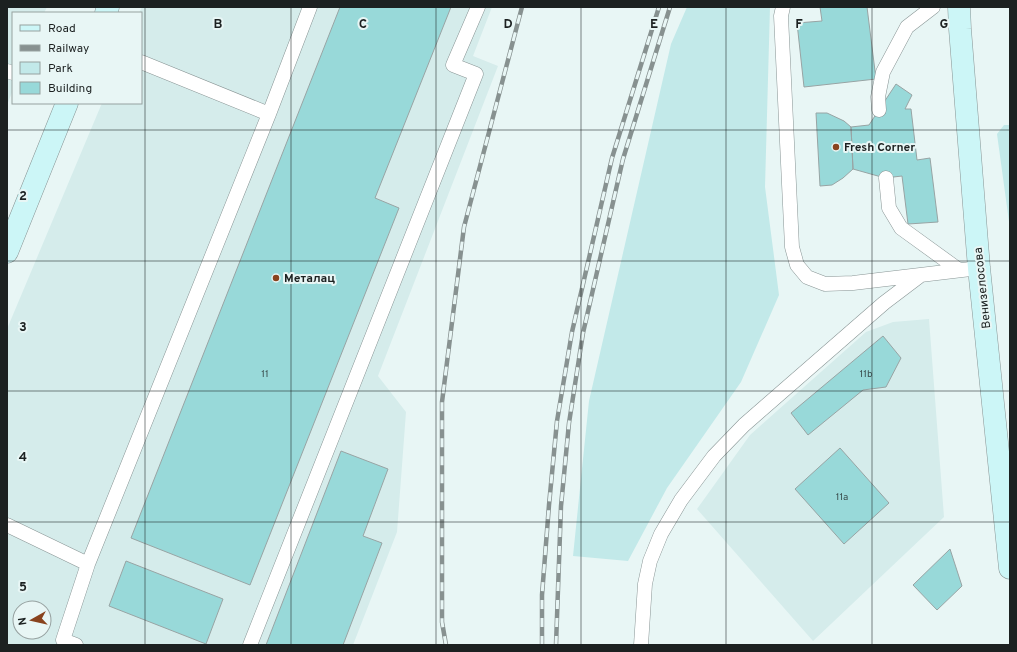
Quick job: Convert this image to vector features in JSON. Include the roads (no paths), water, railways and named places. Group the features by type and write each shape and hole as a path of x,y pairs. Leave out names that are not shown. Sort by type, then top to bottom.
{"main road":[{"name":"Венизелосова","path":"959,7 969,269 1010,568"},
{"path":"7,252 67,104"}],"lane":[{"path":"76,645 63,640 88,564 269,114 310,7"},
{"path":"250,645 476,74 453,65 478,7"},
{"path":"783,7 781,16 792,247 798,265 807,277 826,284 853,284 969,269"},
{"path":"879,110 878,97 883,72 907,27 933,7"},
{"path":"142,62 269,114"},
{"path":"886,178 889,208 901,228 969,269"},
{"path":"641,645 645,584 650,561 661,534 680,500 714,456 744,425 878,308 921,275"},
{"path":"7,525 88,564"}],"railway":[{"path":"446,645 442,622 442,402 464,227 522,7"},
{"path":"542,645 542,595 557,421 572,332 612,158 659,7"},
{"path":"556,645 561,506 569,423 583,333 623,159 670,7"}],"place":[{"name":"Fresh Corner","path":"836,147"},
{"name":"Металац","path":"276,278"}]}
